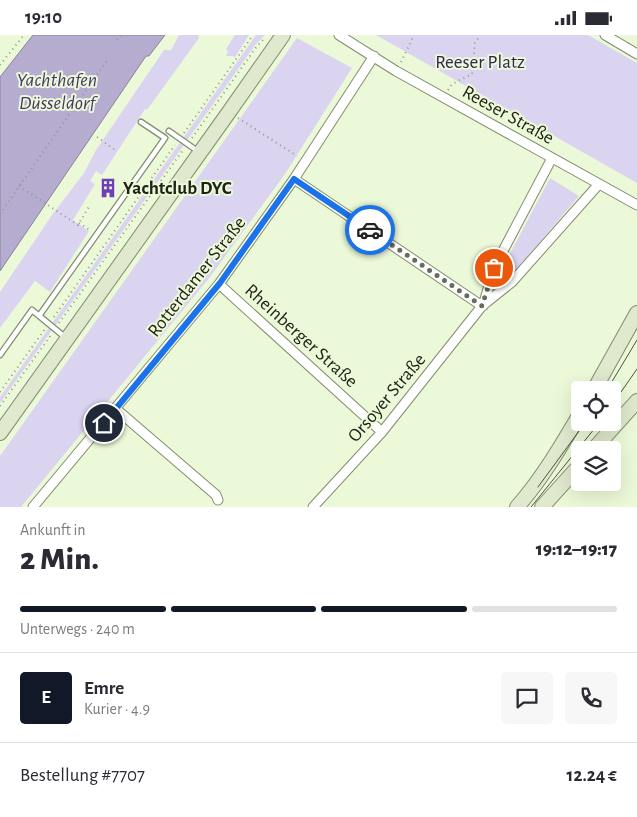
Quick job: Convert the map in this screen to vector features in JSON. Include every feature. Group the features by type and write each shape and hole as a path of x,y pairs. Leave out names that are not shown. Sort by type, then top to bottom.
{"street":[{"path":"0,433 283,35"},
{"name":"Reeser Straße","path":"339,35 396,71 637,205"},
{"path":"605,35 617,38 637,53"},
{"name":"Rotterdamer Straße","path":"34,507 220,283 294,179 374,57"},
{"name":"Orsoyer Straße","path":"482,306 494,268 552,158"},
{"path":"294,179 482,306"},
{"name":"Orsoyer Straße","path":"313,507 382,432 482,306 512,282 599,184"},
{"name":"Rheinberger Straße","path":"220,283 382,432"},
{"path":"599,381 637,313"},
{"path":"601,441 637,401"},
{"path":"116,409 216,495 218,500"},
{"path":"517,507 530,493 571,429"},
{"path":"542,507 571,475"}],"lane":[{"path":"39,316 164,138 141,122"},
{"path":"170,131 200,153"},
{"path":"0,355 32,310 67,339"}],"path":[{"path":"0,65 24,35"},
{"path":"117,40 121,35"},
{"path":"0,392 253,35"},
{"path":"0,405 257,46 267,35"},
{"path":"396,71 414,35"},
{"path":"444,98 452,84 472,74 475,43 480,35"},
{"path":"0,214 107,60"},
{"path":"230,112 306,161"},
{"path":"97,137 115,150"},
{"path":"19,186 72,222 78,225 79,223 97,235"},
{"path":"79,223 90,205"}],"green space":[{"path":"179,35 198,35 199,38 147,110 145,109 102,175 96,171 90,181 95,184 73,220 89,231 50,292 35,281 0,328 0,292 52,215 84,173 96,150 164,50 171,50"},
{"path":"235,35 249,35 235,57 227,56 228,52 226,49"},
{"path":"256,35 265,35 256,44 0,403 0,397"},
{"name":"Reeser Platz","path":"376,35 588,35 637,63 637,183"},
{"path":"297,38 352,68 285,174 210,277 21,507 0,507 0,456"},
{"path":"550,178 579,196 505,283 499,284 497,278"}],"water":[{"name":"Yachthafen Düsseldorf","path":"33,35 165,35 149,56 146,56 0,271 0,77"}],"tram line":[{"path":"612,381 637,340"},
{"path":"621,392 637,369"},
{"path":"538,487 579,431"},
{"path":"531,507 593,431"}],"way so far":[{"path":"370,230 482,306 494,268"}],"place":[{"name":"Yachtclub DYC","path":"108,188"}],"route":[{"path":"104,423 220,283 294,179 370,230"}]}
